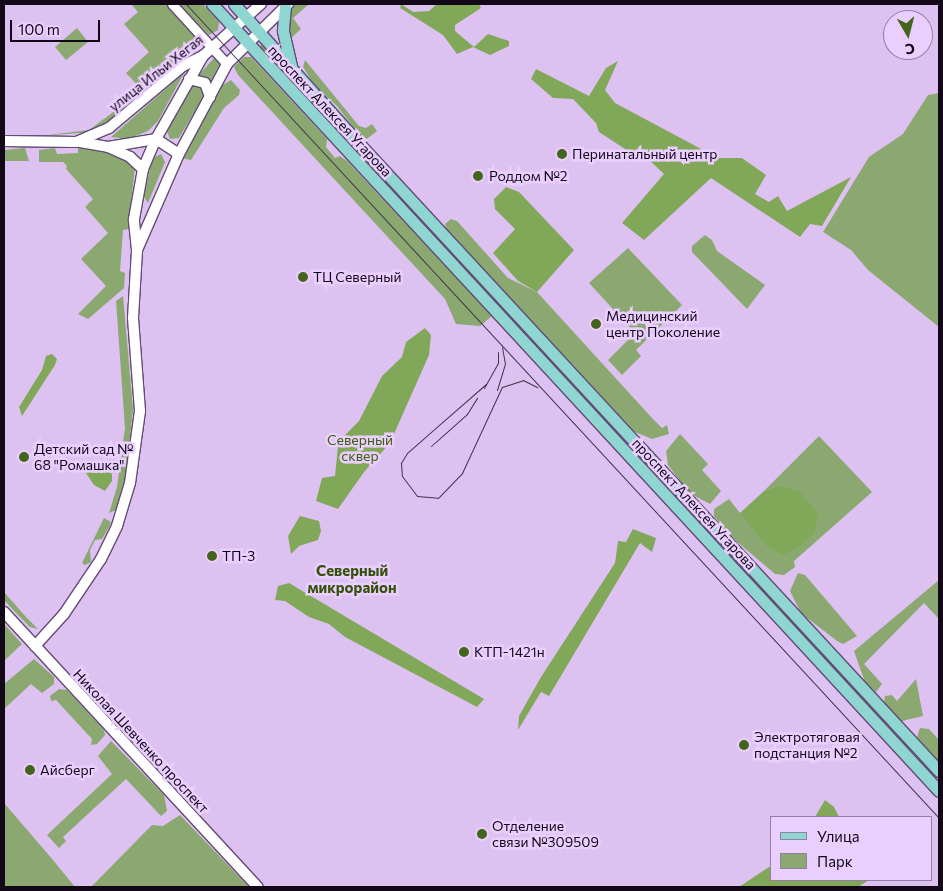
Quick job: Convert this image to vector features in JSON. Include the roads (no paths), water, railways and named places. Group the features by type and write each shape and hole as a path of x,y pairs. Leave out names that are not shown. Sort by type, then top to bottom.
{"main road":[{"name":"проспект Алексея Угарова","path":"212,4 939,791"},
{"name":"проспект Алексея Угарова","path":"234,4 436,228 939,770"},
{"name":"улица Ильи Хегая","path":"4,141 76,142 109,128 183,66 203,56 261,4"},
{"path":"137,250 179,154 227,64 286,5"},
{"path":"286,5 283,31 291,68"},
{"path":"35,646 64,614 101,559 117,526 130,483 140,411 133,318 137,250 134,219 143,169 156,139 203,56"},
{"path":"189,79 205,83 210,98"},
{"path":"108,147 156,139 179,154"},
{"path":"76,142 108,147 130,157 143,169"},
{"path":"138,197 147,206 158,201"},
{"path":"426,237 436,228"},
{"name":"Николая Шевченко проспект","path":"4,612 258,887"}],"street":[{"path":"172,4 227,64"}],"tram line":[{"path":"186,4 939,818"},
{"path":"497,390 505,364 502,347"},
{"path":"484,388 498,363 498,352"},
{"path":"486,384 407,453 401,463 402,476 417,496 438,498 462,473 502,387 523,380 537,387"},
{"path":"431,446 467,414 477,398"}],"place":[{"name":"Перинатальный центр","path":"562,154"},
{"name":"Роддом №2","path":"478,176"},
{"name":"ТЦ Северный","path":"303,277"},
{"name":"Медицинский центр Поколение","path":"596,324"},
{"name":"Детский сад № 68 \"Ромашка\"","path":"24,457"},
{"name":"ТП-3","path":"212,556"},
{"name":"КТП-1421н","path":"464,652"},
{"name":"Электротяговая подстанция №2","path":"744,745"},
{"name":"Айсберг","path":"30,770"},
{"name":"Отделение связи №309509","path":"482,834"}],"district":[{"name":"Северный микрорайон","path":"352,578"}],"park label":[{"name":"Северный сквер","path":"360,448"}]}
